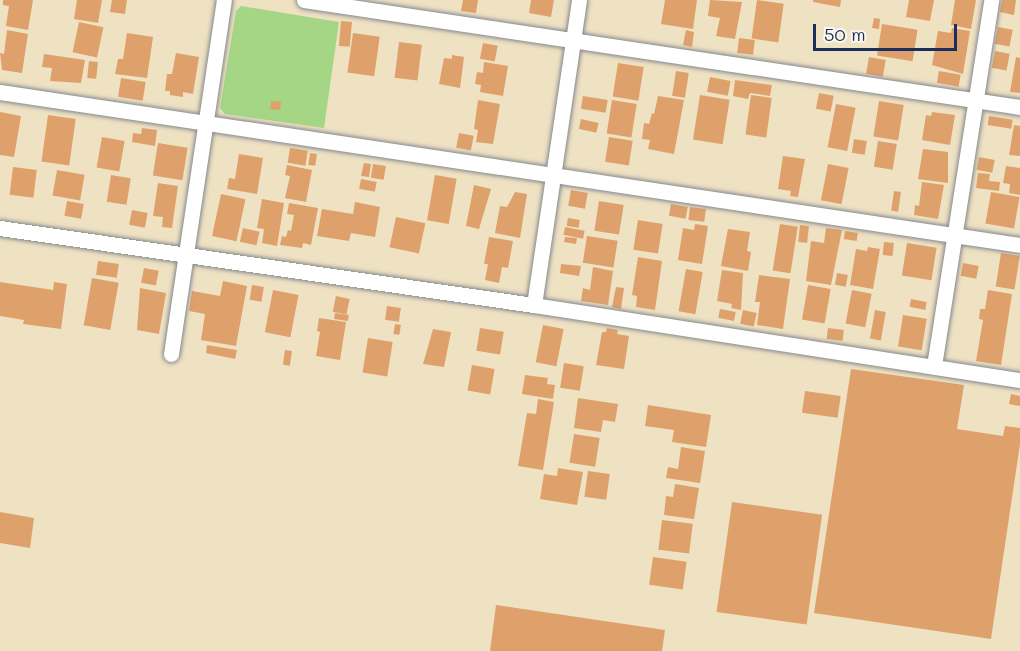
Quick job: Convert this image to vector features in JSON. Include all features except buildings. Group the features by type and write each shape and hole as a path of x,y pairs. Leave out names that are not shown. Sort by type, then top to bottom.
{"street":[{"path":"171,354 188,254 224,0"},
{"path":"304,0 355,3 573,42 1020,108"},
{"path":"534,305 579,0"},
{"path":"934,366 991,0"},
{"path":"0,92 1020,245"},
{"path":"0,228 534,305 1020,380"}],"green space":[{"path":"241,6 339,22 324,128 225,114 220,108 236,11"}]}
